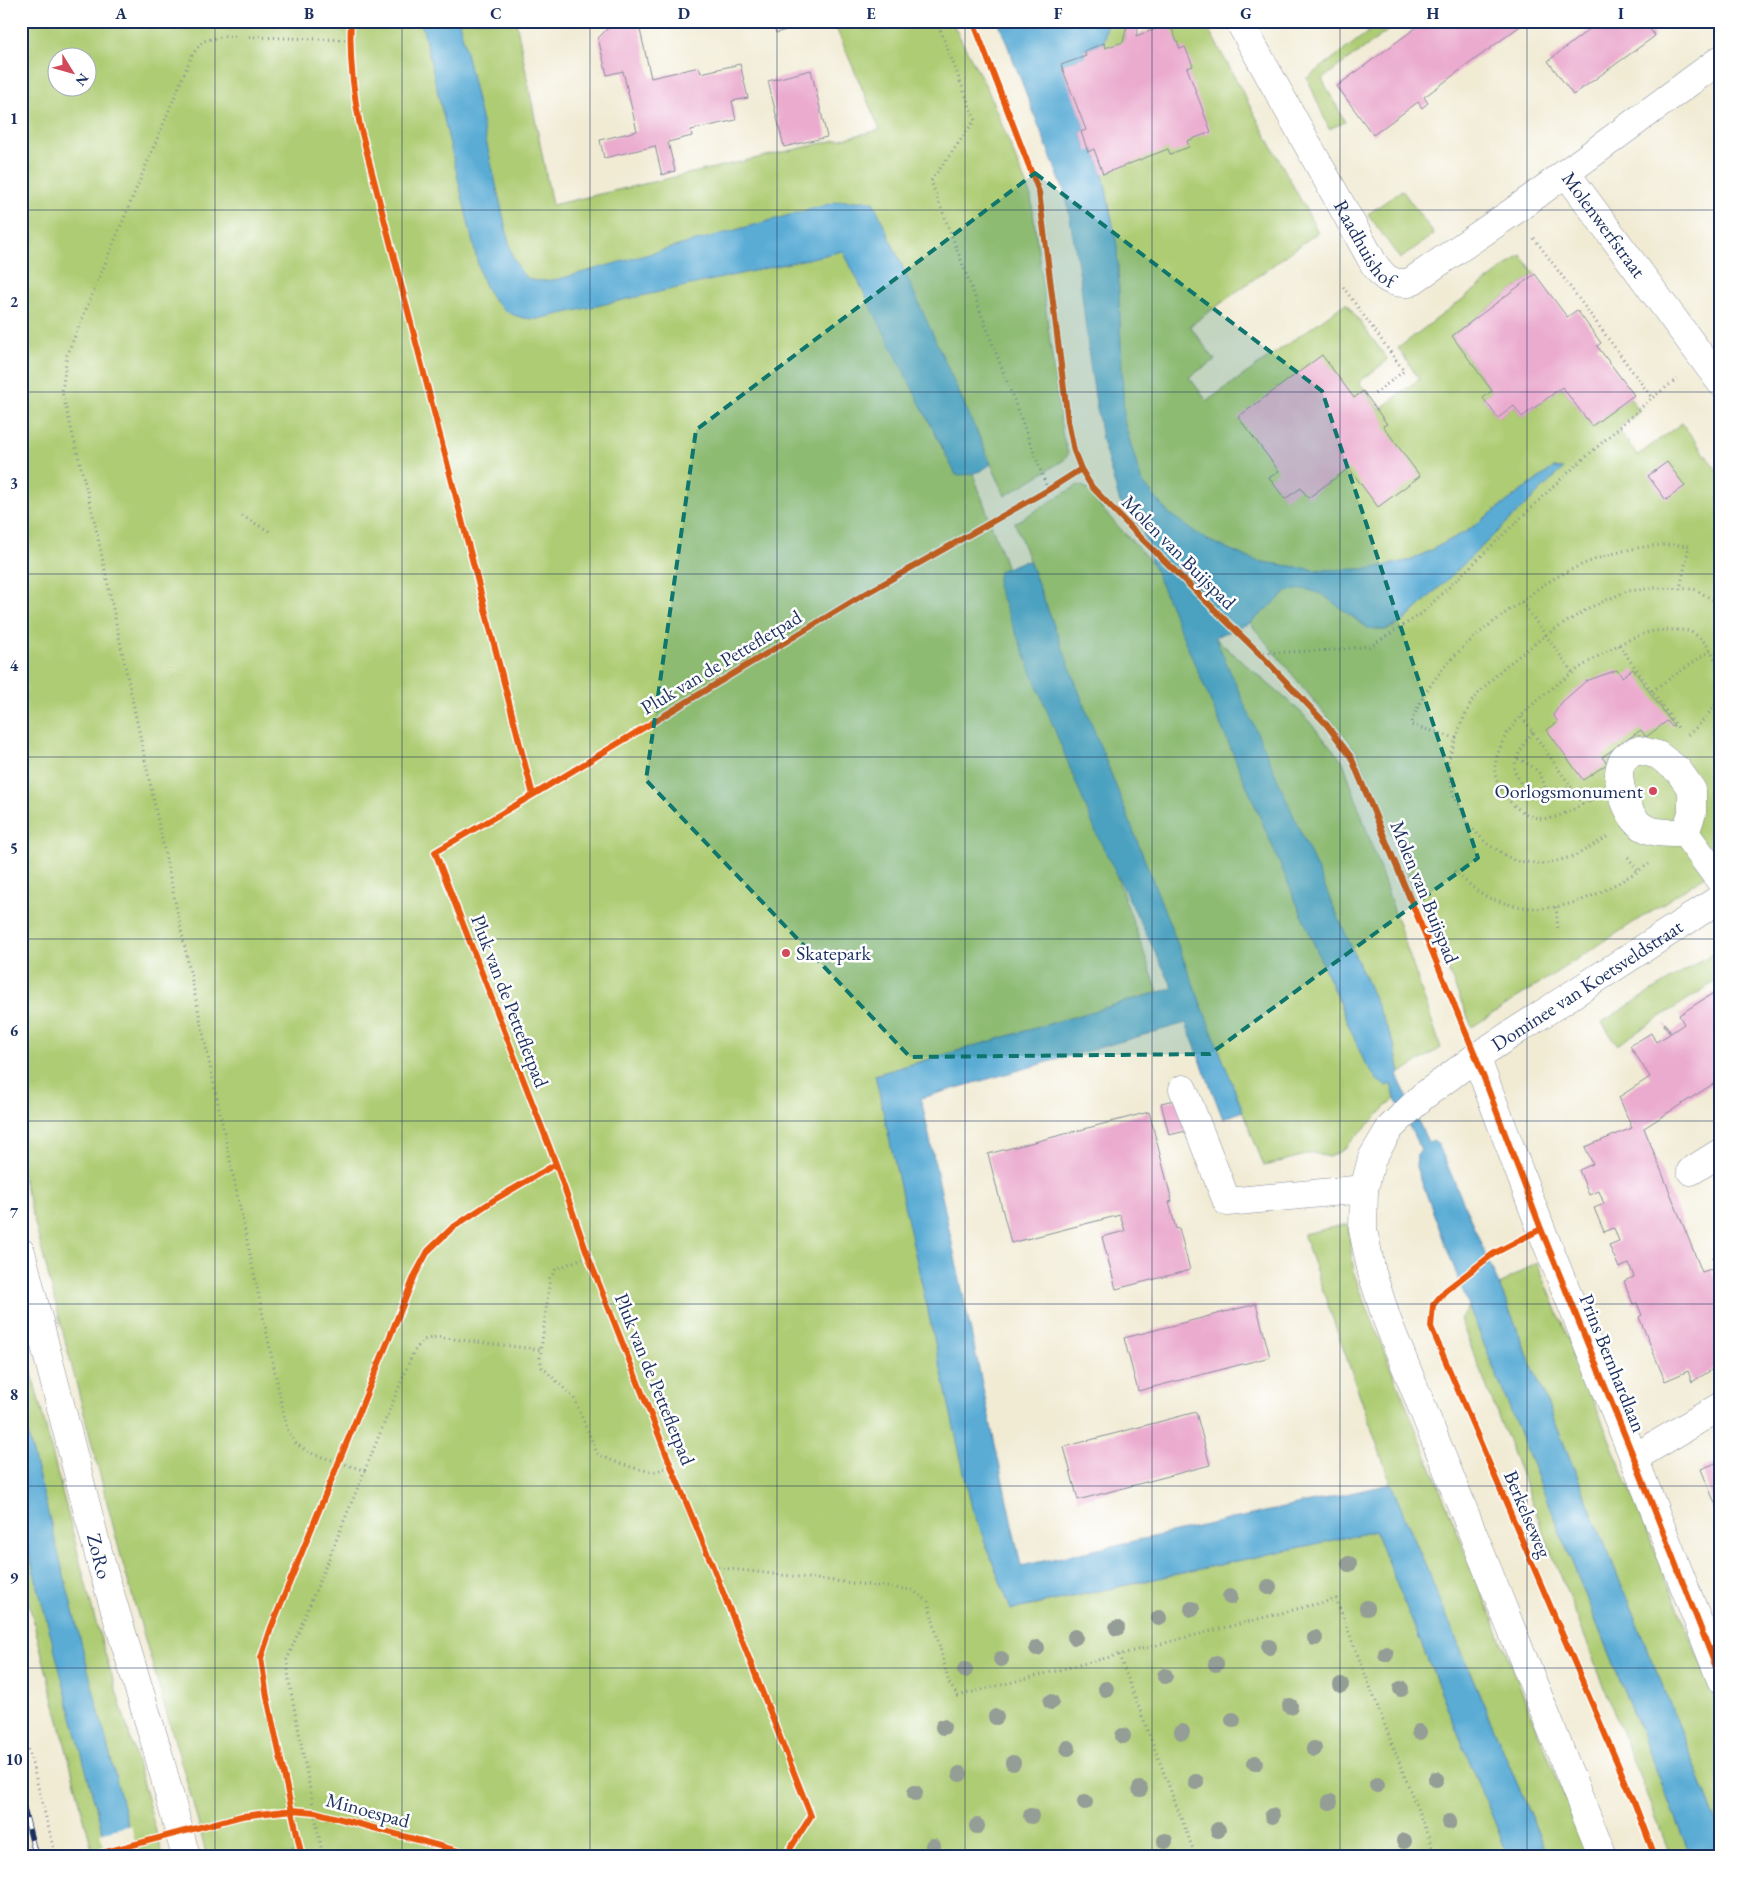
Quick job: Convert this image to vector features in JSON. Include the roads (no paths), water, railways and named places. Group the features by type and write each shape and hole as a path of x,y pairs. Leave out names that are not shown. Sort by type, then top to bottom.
{"street":[{"name":"Raadhuishof","path":"1239,21 1369,256 1383,277 1397,284 1409,283 1566,173"},
{"name":"Molenwerfstraat","path":"1721,59 1566,173 1721,383"},
{"path":"1687,835 1721,882"},
{"name":"Dominee van Koetsveldstraat","path":"1364,1189 1372,1158 1390,1128 1422,1097 1476,1057 1721,898"},
{"name":"Prins Bernhardlaan","path":"1476,1057 1541,1229 1721,1680"},
{"path":"1182,1089 1227,1202 1364,1189 1363,1230 1372,1272 1387,1320 1603,1857"},
{"path":"1691,1171 1721,1152"},
{"name":"ZoRo","path":"21,1252 102,1567 157,1749 186,1857"},
{"path":"1634,1458 1721,1406"}],"water":[{"path":"421,21 459,21 512,255 525,276 535,281 559,279 840,201 873,201 991,464 975,473 956,475 843,251 538,319 517,316 501,307 488,292 480,273"},
{"path":"998,21 1107,21 1104,43 1084,51 1086,56 1062,65 1086,130 1081,132 1088,151 1094,149 1103,174 1117,246 1124,421 1141,480 1167,512 1205,539 1256,561 1316,570 1369,569 1412,560 1467,531 1553,468 1563,469 1403,622 1384,630 1368,628 1323,595 1306,589 1288,591 1250,623 1215,637 1394,1044 1400,1073 1397,1075 1428,1142 1434,1140 1439,1146 1499,1285 1721,1829 1721,1857 1691,1857 1469,1307 1416,1167 1417,1154 1421,1150 1395,1098 1391,1084 1386,1086 1377,1080 1364,1061 1152,563 1141,527 1120,503 1102,440 1090,365 1080,277 1066,196"},
{"path":"1029,561 1243,1111 1223,1119 1186,1023 921,1098 1021,1566 1391,1484 1548,1857 1509,1857 1375,1531 1011,1610 972,1508 875,1075 1173,988 1097,835 997,586 999,571 1021,562"},
{"path":"21,1407 136,1857 109,1857 21,1523"}],"railway":[{"path":"21,1797 36,1857"}],"place":[{"name":"Oorlogsmonument","path":"1653,791"},
{"name":"Skatepark","path":"786,953"}]}
